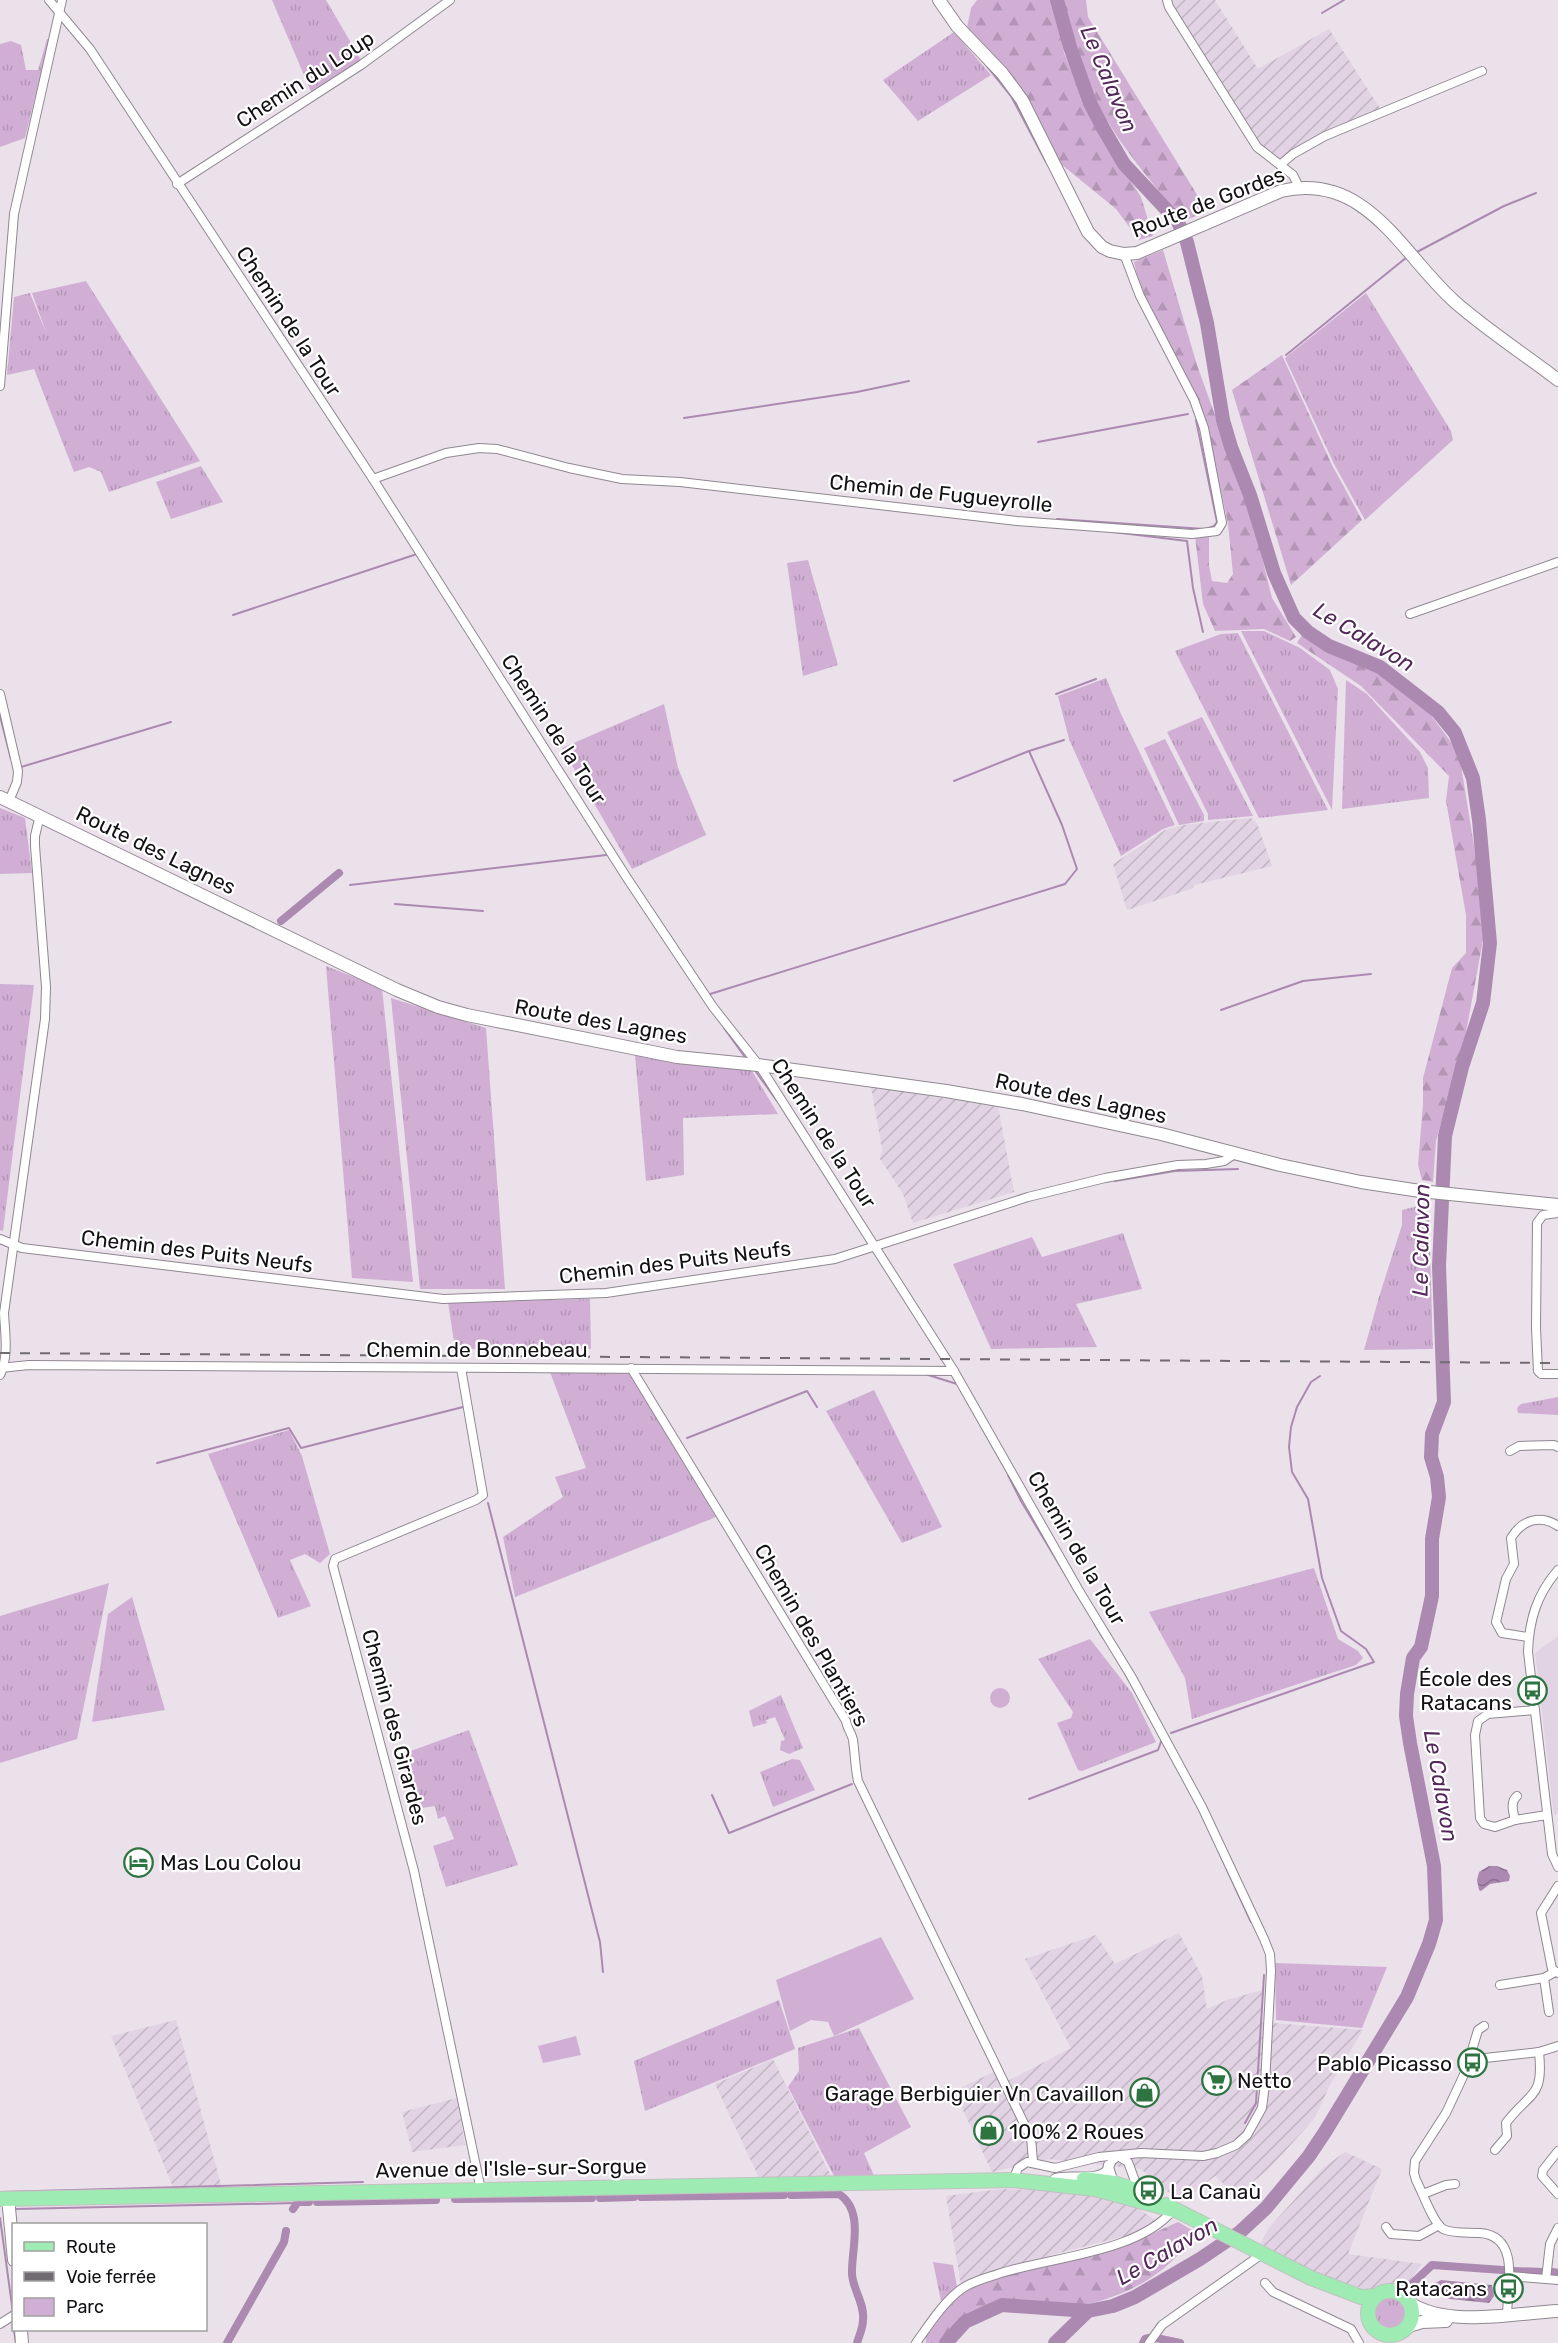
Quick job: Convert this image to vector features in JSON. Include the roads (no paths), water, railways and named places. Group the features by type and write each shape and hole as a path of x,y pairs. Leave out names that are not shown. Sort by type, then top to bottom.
{"main road":[{"name":"Avenue de l'Isle-sur-Sorgue","path":"2,2198 1055,2178 1123,2179 1150,2200"},
{"name":"Avenue de l'Isle-sur-Sorgue","path":"1018,2180 1090,2188 1150,2200 1311,2278 1357,2306 1368,2316"},
{"name":"Avenue de l'Isle-sur-Sorgue","path":"1311,2278 1361,2297 1375,2296"},
{"path":"1386,2291 1397,2292 1410,2303 1412,2318 1409,2326 1393,2339 1388,2336 1376,2336 1368,2316 1369,2305 1375,2296 1386,2291"}],"street":[{"name":"Chemin de la Tour","path":"49,0 90,49 373,479 640,897 713,1007 758,1065 877,1247 954,1371 1078,1589 1137,1685 1202,1807 1270,1954 1262,2108 1247,2134 1236,2145 1203,2156 1141,2153 1099,2157 1055,2168 1033,2161"},
{"path":"0,386 14,214 62,0"},
{"name":"Chemin du Loup","path":"177,184 361,65 450,0"},
{"name":"Route de Gordes","path":"939,0 957,26 1002,73 1022,100 1088,232 1102,247 1124,254 1149,248 1281,191 1299,187 1335,193 1360,204 1384,225 1455,302 1558,380"},
{"path":"1167,0 1169,7 1257,147 1293,175 1299,187"},
{"path":"1280,165 1325,136 1482,71"},
{"name":"Chemin de Fugueyrolle","path":"373,479 446,453 479,448 497,449 622,479 680,482 1017,520 1192,534 1217,531 1222,524 1204,428 1194,400 1140,297 1124,254"},
{"path":"1410,614 1558,562"},
{"path":"0,694 18,771 17,782 5,799"},
{"name":"Route des Lagnes","path":"5,799 397,990 438,1007 500,1023 647,1051 946,1091 1022,1104 1152,1132 1280,1165 1361,1182 1420,1191 1558,1204"},
{"path":"1,1370 4,1313 45,1019 46,987 35,846 40,815"},
{"name":"Chemin des Puits Neufs","path":"0,1239 22,1248 65,1254 443,1299 606,1293 835,1259 1028,1197 1126,1174 1178,1165 1224,1161 1236,1154"},
{"path":"1558,1213 1543,1215 1537,1223 1536,1328 1538,1371 1541,1374 1558,1374"},
{"name":"Chemin de Bonnebeau","path":"1,1370 29,1365 954,1371"},
{"name":"Chemin des Girardes","path":"461,1368 483,1495 476,1500 335,1559 333,1566 414,1871 481,2190"},
{"name":"Chemin des Plantiers","path":"631,1368 846,1721 852,1737 854,1766 858,1781 1031,2138 1033,2161"},
{"path":"1510,1451 1519,1446 1554,1445 1558,1447"},
{"path":"1528,1637 1502,1633 1496,1622 1506,1579 1514,1564 1511,1538 1526,1522 1538,1520 1557,1524"},
{"path":"1558,1570 1533,1611 1528,1637 1552,1854 1558,1867"},
{"path":"1535,1710 1488,1714 1482,1717 1475,1728 1480,1818 1484,1824 1495,1827 1515,1820 1547,1815"},
{"path":"1515,1820 1512,1805 1517,1796"},
{"path":"1500,1985 1544,1978 1556,1972 1549,1960 1541,1913 1558,1886"},
{"path":"1544,1978 1549,2012"},
{"path":"1478,2060 1472,2050 1478,2030 1484,2026"},
{"path":"1507,2314 1508,2253 1499,2240 1484,2233 1449,2231 1438,2225 1414,2173 1415,2161 1446,2113 1468,2066 1478,2060 1539,2052 1558,2046"},
{"path":"1495,2150 1507,2136 1506,2123 1538,2089 1541,2076 1539,2052"},
{"path":"1558,2151 1543,2170 1542,2176 1558,2194"},
{"path":"1090,2188 1123,2179 1134,2158 1141,2153"},
{"path":"1055,2178 1065,2175 1099,2176 1118,2156 1126,2159 1123,2179"},
{"path":"1099,2157 1123,2179"},
{"path":"1018,2180 1022,2164 1033,2161"},
{"path":"1423,2194 1455,2184"},
{"path":"2,2198 12,2250"},
{"path":"916,2343 942,2307 961,2289 1016,2268 1120,2243 1160,2224 1173,2210"},
{"path":"1386,2227 1391,2234 1419,2236 1438,2225"},
{"path":"1546,2279 1550,2244 1558,2228"},
{"path":"1149,2343 1162,2325 1260,2253"},
{"path":"1509,2277 1558,2280"},
{"path":"1265,2283 1273,2292 1351,2329 1359,2343"},
{"path":"1410,2303 1423,2310 1453,2316 1558,2312"},
{"path":"1409,2326 1422,2322 1481,2321 1558,2312"}],"water":[{"path":"1489,1866 1507,1870 1510,1876 1509,1881 1490,1884 1481,1891 1477,1880 1479,1872"},
{"path":"1441,2280 1492,2285 1494,2296 1489,2303 1450,2299 1430,2293 1432,2285"}],"waterway":[{"name":"Le Calavon","path":"946,2343 965,2322 1002,2305 1088,2311 1113,2306 1135,2297 1200,2259 1240,2232 1266,2208 1309,2156 1325,2132 1407,1997 1429,1944 1436,1920 1434,1866 1410,1743 1406,1716 1407,1694 1413,1658 1421,1647 1432,1596 1432,1539 1439,1497 1437,1477 1431,1457 1432,1434 1444,1402 1439,1266 1445,1136 1462,1067 1483,1003 1490,943 1473,778 1455,733 1438,712 1380,667 1329,646 1308,632 1294,618 1274,573 1250,495 1223,420 1207,323 1187,242 1178,222 1124,164 1103,128 1090,103 1070,47 1057,0"},
{"path":"1322,13 1344,0"},
{"path":"982,60 1011,96 1046,162"},
{"path":"1415,253 1504,206 1536,193"},
{"path":"1286,355 1407,257"},
{"path":"684,418 857,392 909,381"},
{"path":"1038,442 1188,414"},
{"path":"1196,420 1217,522 1209,528"},
{"path":"1057,519 1204,529"},
{"path":"1113,532 1187,541 1193,588 1203,632"},
{"path":"233,615 417,554"},
{"path":"1056,694 1096,679"},
{"path":"0,716 11,759"},
{"path":"21,767 171,722"},
{"path":"707,995 1065,884 1077,869 1062,825 1029,751 1064,740"},
{"path":"954,781 1029,751"},
{"path":"350,885 606,855"},
{"path":"281,921 339,873"},
{"path":"395,904 483,911"},
{"path":"1221,1010 1303,981 1371,974"},
{"path":"724,1028 747,1060"},
{"path":"754,1069 777,1101"},
{"path":"1115,1181 1175,1171 1238,1169"},
{"path":"925,1374 957,1384"},
{"path":"1171,1733 1374,1662 1366,1649 1341,1631 1322,1578 1308,1499 1292,1472 1289,1447 1291,1427 1297,1407 1311,1382 1320,1376"},
{"path":"687,1438 807,1391 817,1407"},
{"path":"157,1463 289,1428 301,1448 463,1407"},
{"path":"1008,1475 1068,1579"},
{"path":"488,1503 600,1942 603,1972"},
{"path":"1094,1623 1103,1638"},
{"path":"1116,1658 1130,1682"},
{"path":"1029,1799 1158,1750 1162,1739"},
{"path":"712,1795 729,1833 852,1784"},
{"path":"1218,1850 1251,1922"},
{"path":"1245,2123 1256,2103 1264,1975"},
{"path":"0,2192 363,2182"},
{"path":"791,2195 839,2194 852,2210 855,2231 852,2274 863,2314 857,2343"},
{"path":"641,2197 784,2195"},
{"path":"600,2198 634,2197"},
{"path":"455,2199 592,2198"},
{"path":"317,2202 436,2200"},
{"path":"293,2209 298,2202 309,2202"},
{"path":"15,2209 296,2203"},
{"path":"0,2218 12,2306"},
{"path":"227,2343 284,2242 286,2231"},
{"path":"1413,2283 1432,2265 1503,2270"},
{"path":"1514,2271 1543,2272"},
{"path":"1553,2272 1558,2273"},
{"path":"1055,2343 1088,2311"},
{"path":"14,2331 16,2343"},
{"path":"1143,2343 1149,2338"},
{"path":"1156,2338 1180,2343"}],"railway":[{"path":"0,1353 1558,1363"}],"place":[{"name":"École des Ratacans","path":"1533,1690"},
{"name":"Mas Lou Colou","path":"139,1862"},
{"name":"Pablo Picasso","path":"1473,2063"},
{"name":"Netto","path":"1216,2080"},
{"name":"Garage Berbiguier Vn Cavaillon","path":"1145,2093"},
{"name":"100% 2 Roues","path":"988,2131"},
{"name":"La Canaù","path":"1149,2191"},
{"name":"Ratacans","path":"1508,2288"}]}
